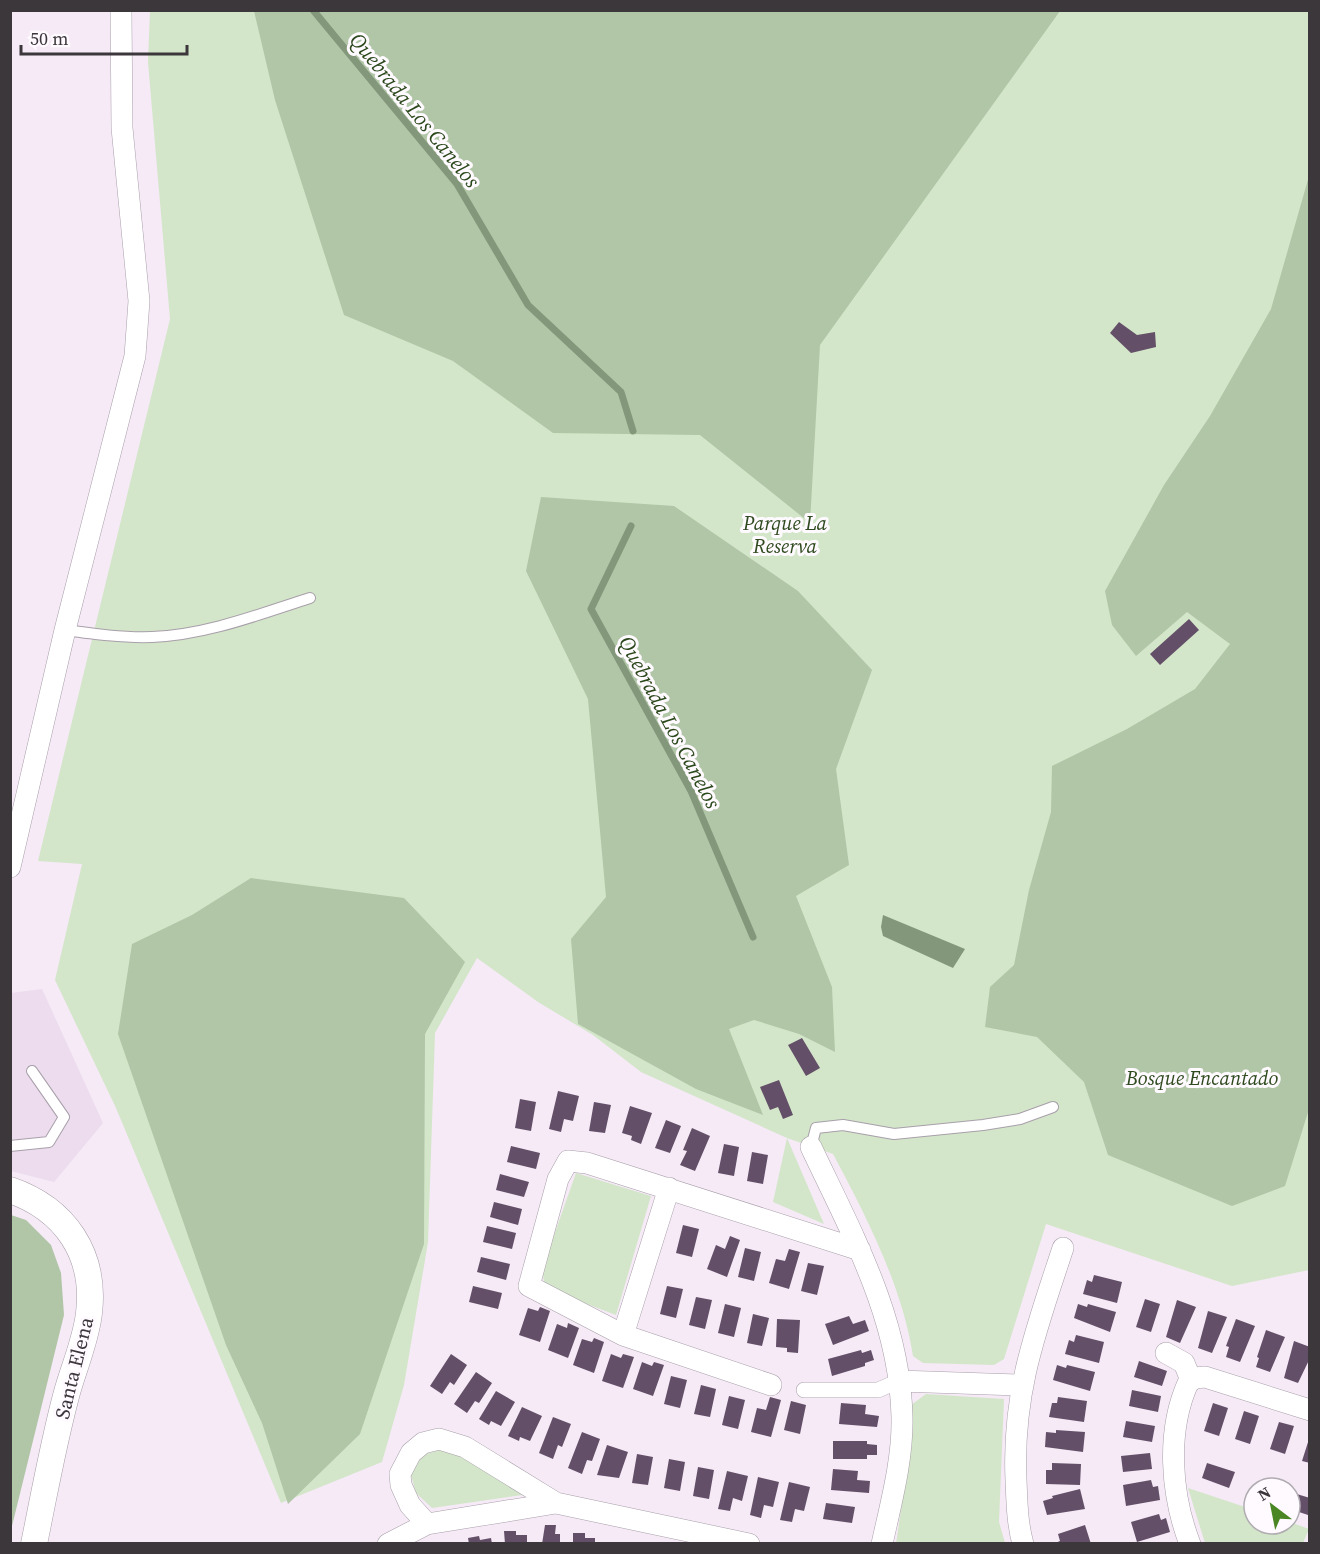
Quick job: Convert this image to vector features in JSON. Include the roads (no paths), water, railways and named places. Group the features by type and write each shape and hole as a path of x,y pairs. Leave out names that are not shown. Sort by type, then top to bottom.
{"street":[{"path":"10,867 65,630 135,356 139,301 122,128 121,10"},
{"path":"811,1147 879,1293 892,1336 902,1419 899,1453 882,1544"},
{"path":"771,1385 622,1335 529,1286 558,1179 568,1161 587,1163 860,1250"},
{"path":"622,1335 669,1188"},
{"name":"Santa Elena","path":"10,1190 33,1198 52,1211 83,1253 88,1281 89,1313 65,1397 34,1544"},
{"path":"1023,1544 1018,1524 1015,1453 1021,1385 1063,1248"},
{"path":"1166,1353 1184,1363 1191,1380"},
{"path":"1190,1544 1176,1492 1174,1440 1184,1392 1191,1380 1205,1377 1310,1410"},
{"path":"804,1390 878,1390 899,1381 1021,1385"},
{"path":"427,1524 410,1505 401,1485 400,1474 411,1453 423,1443 439,1439 465,1447 556,1503 749,1544"},
{"path":"388,1544 427,1524 556,1503"}],"lane":[{"path":"65,630 118,637 155,637 213,627 310,598"},
{"path":"10,1146 49,1142 64,1117 32,1071"},
{"path":"811,1147 816,1128 843,1125 894,1134 1020,1119 1053,1107"}],"waterway":[{"name":"Quebrada Los Canelos","path":"313,10 457,184 528,305 621,392 633,431"},
{"name":"Quebrada Los Canelos","path":"631,526 591,609 691,791 753,937"}],"park label":[{"name":"Parque La Reserva","path":"785,534"},
{"name":"Bosque Encantado","path":"1202,1078"}]}
